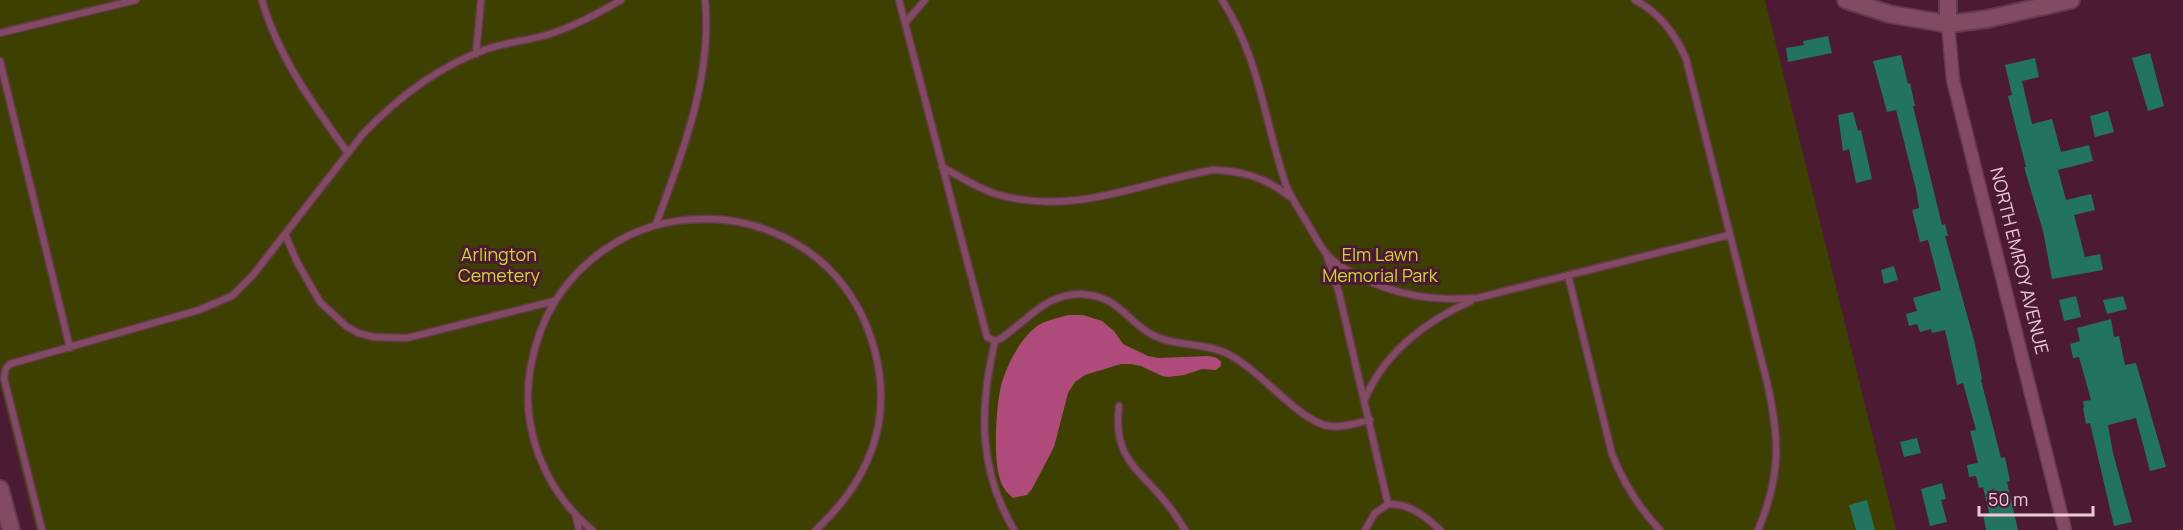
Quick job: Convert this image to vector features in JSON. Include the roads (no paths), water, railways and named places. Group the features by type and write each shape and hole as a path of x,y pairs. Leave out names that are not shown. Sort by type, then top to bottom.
{"street":[{"path":"1846,0 1889,14 1948,24 1987,19 2071,0"},
{"name":"NORTH EMROY AVENUE","path":"1948,0 1953,80 2066,530"},
{"path":"0,489 11,530"}],"lane":[{"path":"0,33 136,0"},
{"path":"262,0 276,39 294,72 314,106 348,153"},
{"path":"476,54 481,0"},
{"path":"42,530 4,373 6,368 17,361 199,310 232,296 253,275 374,122 412,89 476,54 552,33 621,0"},
{"path":"656,224 694,112 704,52 705,0"},
{"path":"899,0 984,332 987,337 995,341"},
{"path":"905,23 925,0"},
{"path":"1221,0 1248,49 1287,186 1293,200 1326,253 1340,294 1388,504"},
{"path":"1635,0 1650,9 1668,27 1686,59 1767,382 1776,434 1777,465 1771,499 1758,530"},
{"path":"0,61 70,348"},
{"path":"942,167 993,193 1037,202 1088,200 1191,174 1222,170 1230,170 1265,181 1279,188 1293,200"},
{"path":"592,530 576,516 553,486 537,452 528,415 528,380 534,346 554,301 589,261 616,241 639,230 656,224 689,219 726,220 759,227 792,242 826,266 854,300 872,339 880,379 879,416 872,448 859,478 839,508 816,530"},
{"path":"285,234 297,262 320,302 346,326 358,333 382,338 407,338 554,301"},
{"path":"1326,253 1344,269 1380,288 1425,298 1450,300 1477,298 1729,235"},
{"path":"1568,275 1618,470 1636,502 1660,530"},
{"path":"1014,530 989,474 986,450 984,399 995,341 1006,335 1032,312 1047,303 1072,294 1094,296 1114,304 1141,328 1159,338 1214,348 1237,359 1302,413 1324,425 1345,426 1370,420"},
{"path":"1365,400 1371,385 1395,353 1431,322 1477,298"},
{"path":"1119,406 1119,440 1125,453 1133,466 1164,500 1185,530"},
{"path":"1365,530 1375,513 1388,504 1400,503 1440,530"},
{"path":"576,516 579,530"}],"park label":[{"name":"Arlington Cemetery","path":"499,265"},
{"name":"Elm Lawn Memorial Park","path":"1380,265"}]}
